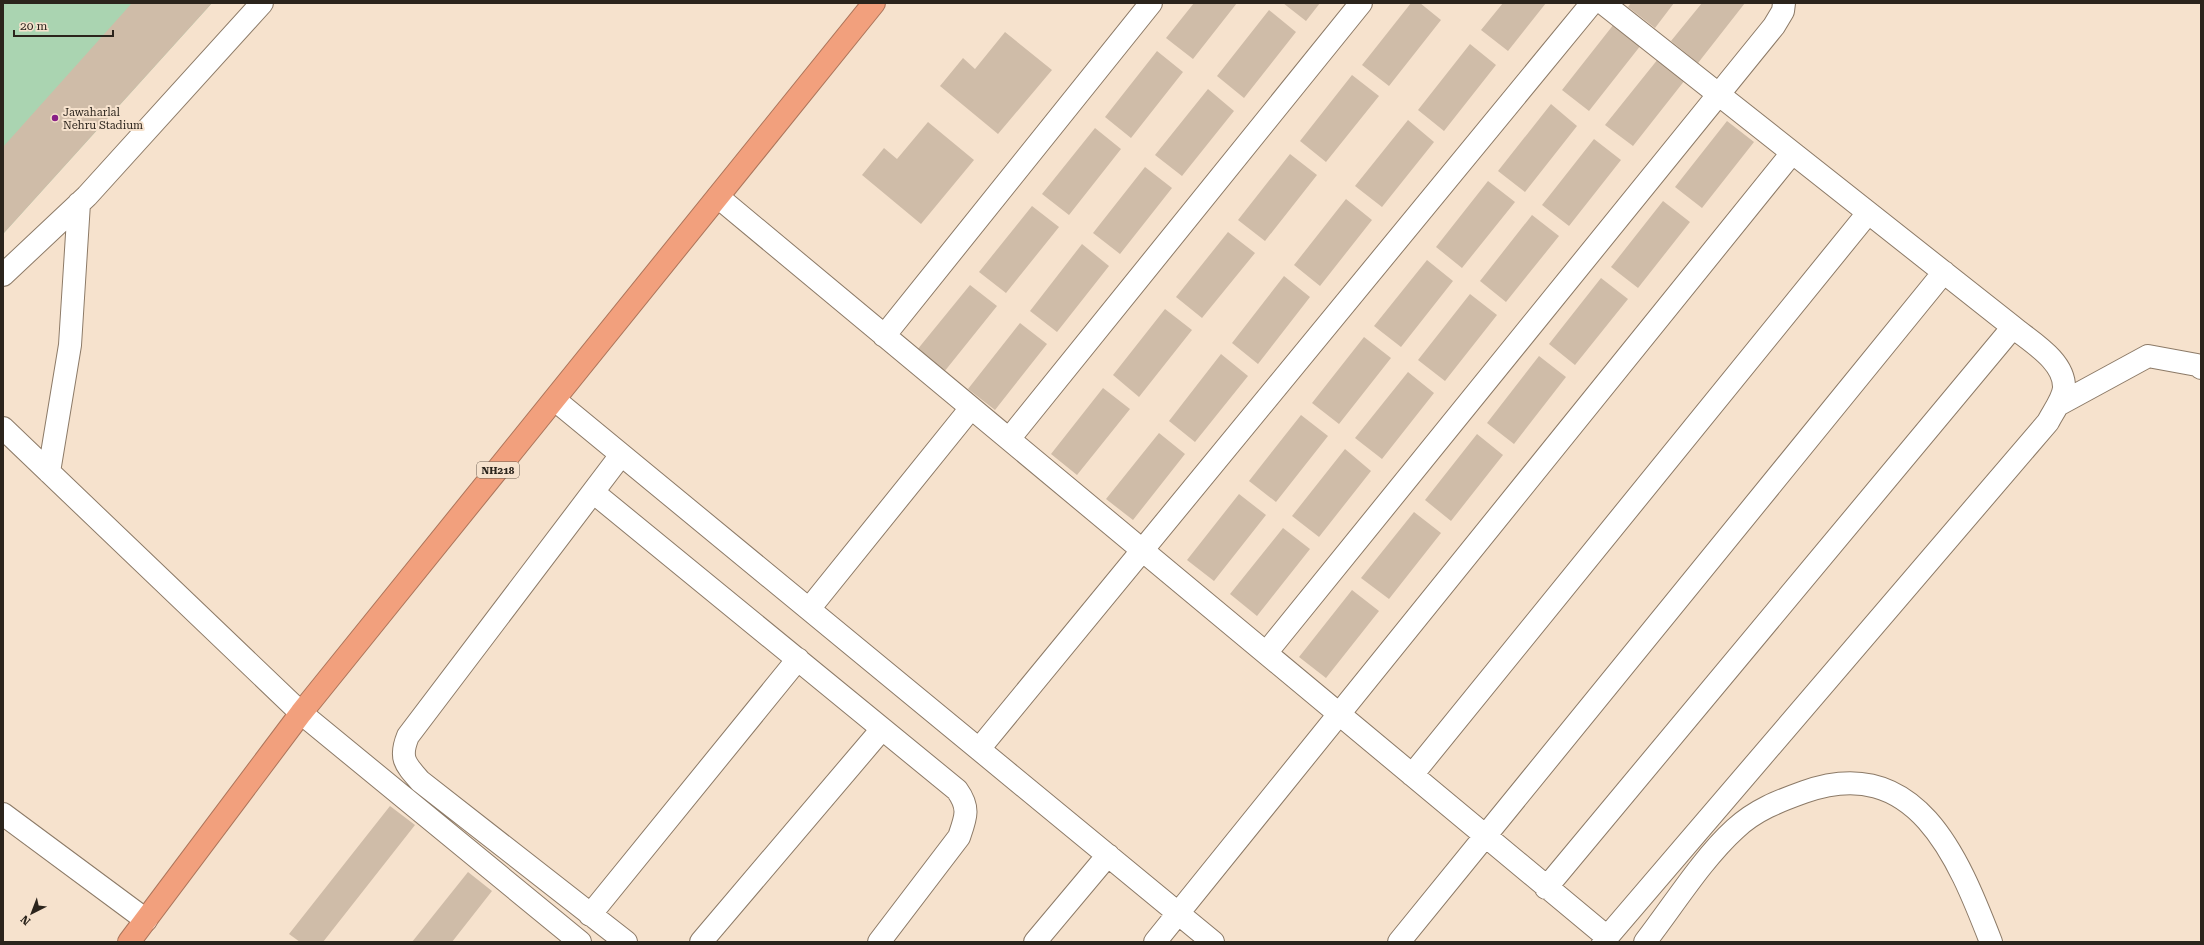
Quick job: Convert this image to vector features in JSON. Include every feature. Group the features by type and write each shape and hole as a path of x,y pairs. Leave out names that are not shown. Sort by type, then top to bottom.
{"highway":[{"name":"NH218","path":"129,942 301,713 874,3"}],"street":[{"path":"3,275 79,203 262,3"},
{"path":"884,336 1151,3"},
{"path":"1009,439 1361,3"},
{"path":"979,749 1592,3"},
{"path":"718,197 1485,835 1605,940 2048,422 2058,405 2064,389 2062,375 2054,362 2013,327 1603,3"},
{"path":"1266,654 1774,26 1783,11 1784,3"},
{"path":"1155,942 1792,153"},
{"path":"49,472 70,345 79,203"},
{"path":"1412,775 1868,213"},
{"path":"1399,942 1944,272"},
{"path":"1546,888 2013,327"},
{"path":"2058,405 2148,356 2197,365 2201,368"},
{"path":"555,400 1213,942"},
{"path":"809,609 971,408"},
{"path":"3,428 301,713 580,942"},
{"path":"621,455 408,736 402,750 406,765 420,781 626,942"},
{"path":"593,492 798,658 957,790 965,801 966,817 959,837 879,942"},
{"path":"590,915 798,658"},
{"path":"701,942 882,729"},
{"path":"1645,942 1718,846 1755,813 1778,801 1824,785 1847,782 1871,784 1890,790 1910,802 1926,819 1951,854 1970,889 1991,942"},
{"path":"3,814 146,920"},
{"path":"1035,942 1108,855"}],"green space":[{"name":"Jawaharlal Nehru Stadium","path":"3,3 212,3 3,234"}],"building":[{"name":"Jawaharlal Nehru Stadium","path":"132,3 212,3 3,234 3,147"},
{"path":"1194,3 1237,3 1193,59 1166,38"},
{"path":"1283,3 1320,3 1306,21"},
{"path":"1411,3 1420,3 1441,20 1389,86 1362,65"},
{"path":"1503,3 1546,3 1508,51 1481,30"},
{"path":"1631,3 1674,3 1655,28 1628,7"},
{"path":"1702,3 1745,3 1698,63 1671,41"},
{"path":"1269,10 1296,32 1244,98 1217,76"},
{"path":"1614,24 1641,45 1589,111 1562,90"},
{"path":"1005,32 1052,70 998,134 940,86 963,58 975,69"},
{"path":"1470,44 1496,65 1444,131 1418,110"},
{"path":"1157,51 1183,72 1131,138 1105,117"},
{"path":"1658,59 1685,80 1633,146 1605,125"},
{"path":"1352,75 1379,96 1326,162 1300,141"},
{"path":"1208,89 1234,111 1182,176 1155,155"},
{"path":"1551,104 1577,126 1525,192 1498,171"},
{"path":"1408,120 1434,142 1382,207 1355,186"},
{"path":"1727,121 1754,142 1702,208 1675,187"},
{"path":"928,122 974,160 921,224 862,175 884,148 897,159"},
{"path":"1095,128 1121,149 1069,215 1042,194"},
{"path":"1594,139 1621,160 1569,226 1542,205"},
{"path":"1290,154 1317,175 1265,241 1238,220"},
{"path":"1145,167 1172,188 1120,254 1093,233"},
{"path":"1488,181 1515,202 1462,268 1436,247"},
{"path":"1346,199 1372,220 1320,286 1294,265"},
{"path":"1663,201 1690,222 1638,288 1611,267"},
{"path":"1032,206 1059,227 1006,293 979,272"},
{"path":"1532,215 1559,236 1506,302 1480,281"},
{"path":"1228,232 1255,253 1202,318 1176,297"},
{"path":"1082,244 1109,266 1057,332 1030,311"},
{"path":"1427,260 1453,281 1401,347 1374,326"},
{"path":"1284,276 1310,297 1258,364 1232,343"},
{"path":"1601,278 1628,299 1575,365 1549,344"},
{"path":"970,285 997,306 944,372 917,350"},
{"path":"1470,294 1497,315 1445,381 1418,360"},
{"path":"1165,309 1192,330 1139,397 1113,375"},
{"path":"1020,323 1047,344 995,410 968,389"},
{"path":"1364,337 1391,358 1339,424 1312,403"},
{"path":"1221,354 1248,376 1195,442 1169,421"},
{"path":"1539,356 1566,377 1514,444 1487,423"},
{"path":"1408,372 1434,393 1382,459 1355,438"},
{"path":"1103,388 1130,409 1077,475 1051,454"},
{"path":"1301,415 1328,436 1276,502 1249,481"},
{"path":"1159,433 1185,454 1133,520 1106,499"},
{"path":"1477,434 1503,455 1451,521 1425,500"},
{"path":"1345,449 1371,471 1319,537 1292,516"},
{"path":"1239,494 1266,515 1214,581 1187,560"},
{"path":"1414,512 1441,533 1389,599 1361,578"},
{"path":"1283,528 1310,549 1257,616 1230,594"},
{"path":"1352,590 1379,611 1326,678 1299,657"},
{"path":"390,806 415,825 323,942 300,942 289,934"},
{"path":"468,872 492,891 452,942 412,942"}],"place":[{"name":"Jawaharlal Nehru Stadium","path":"55,118"}]}
